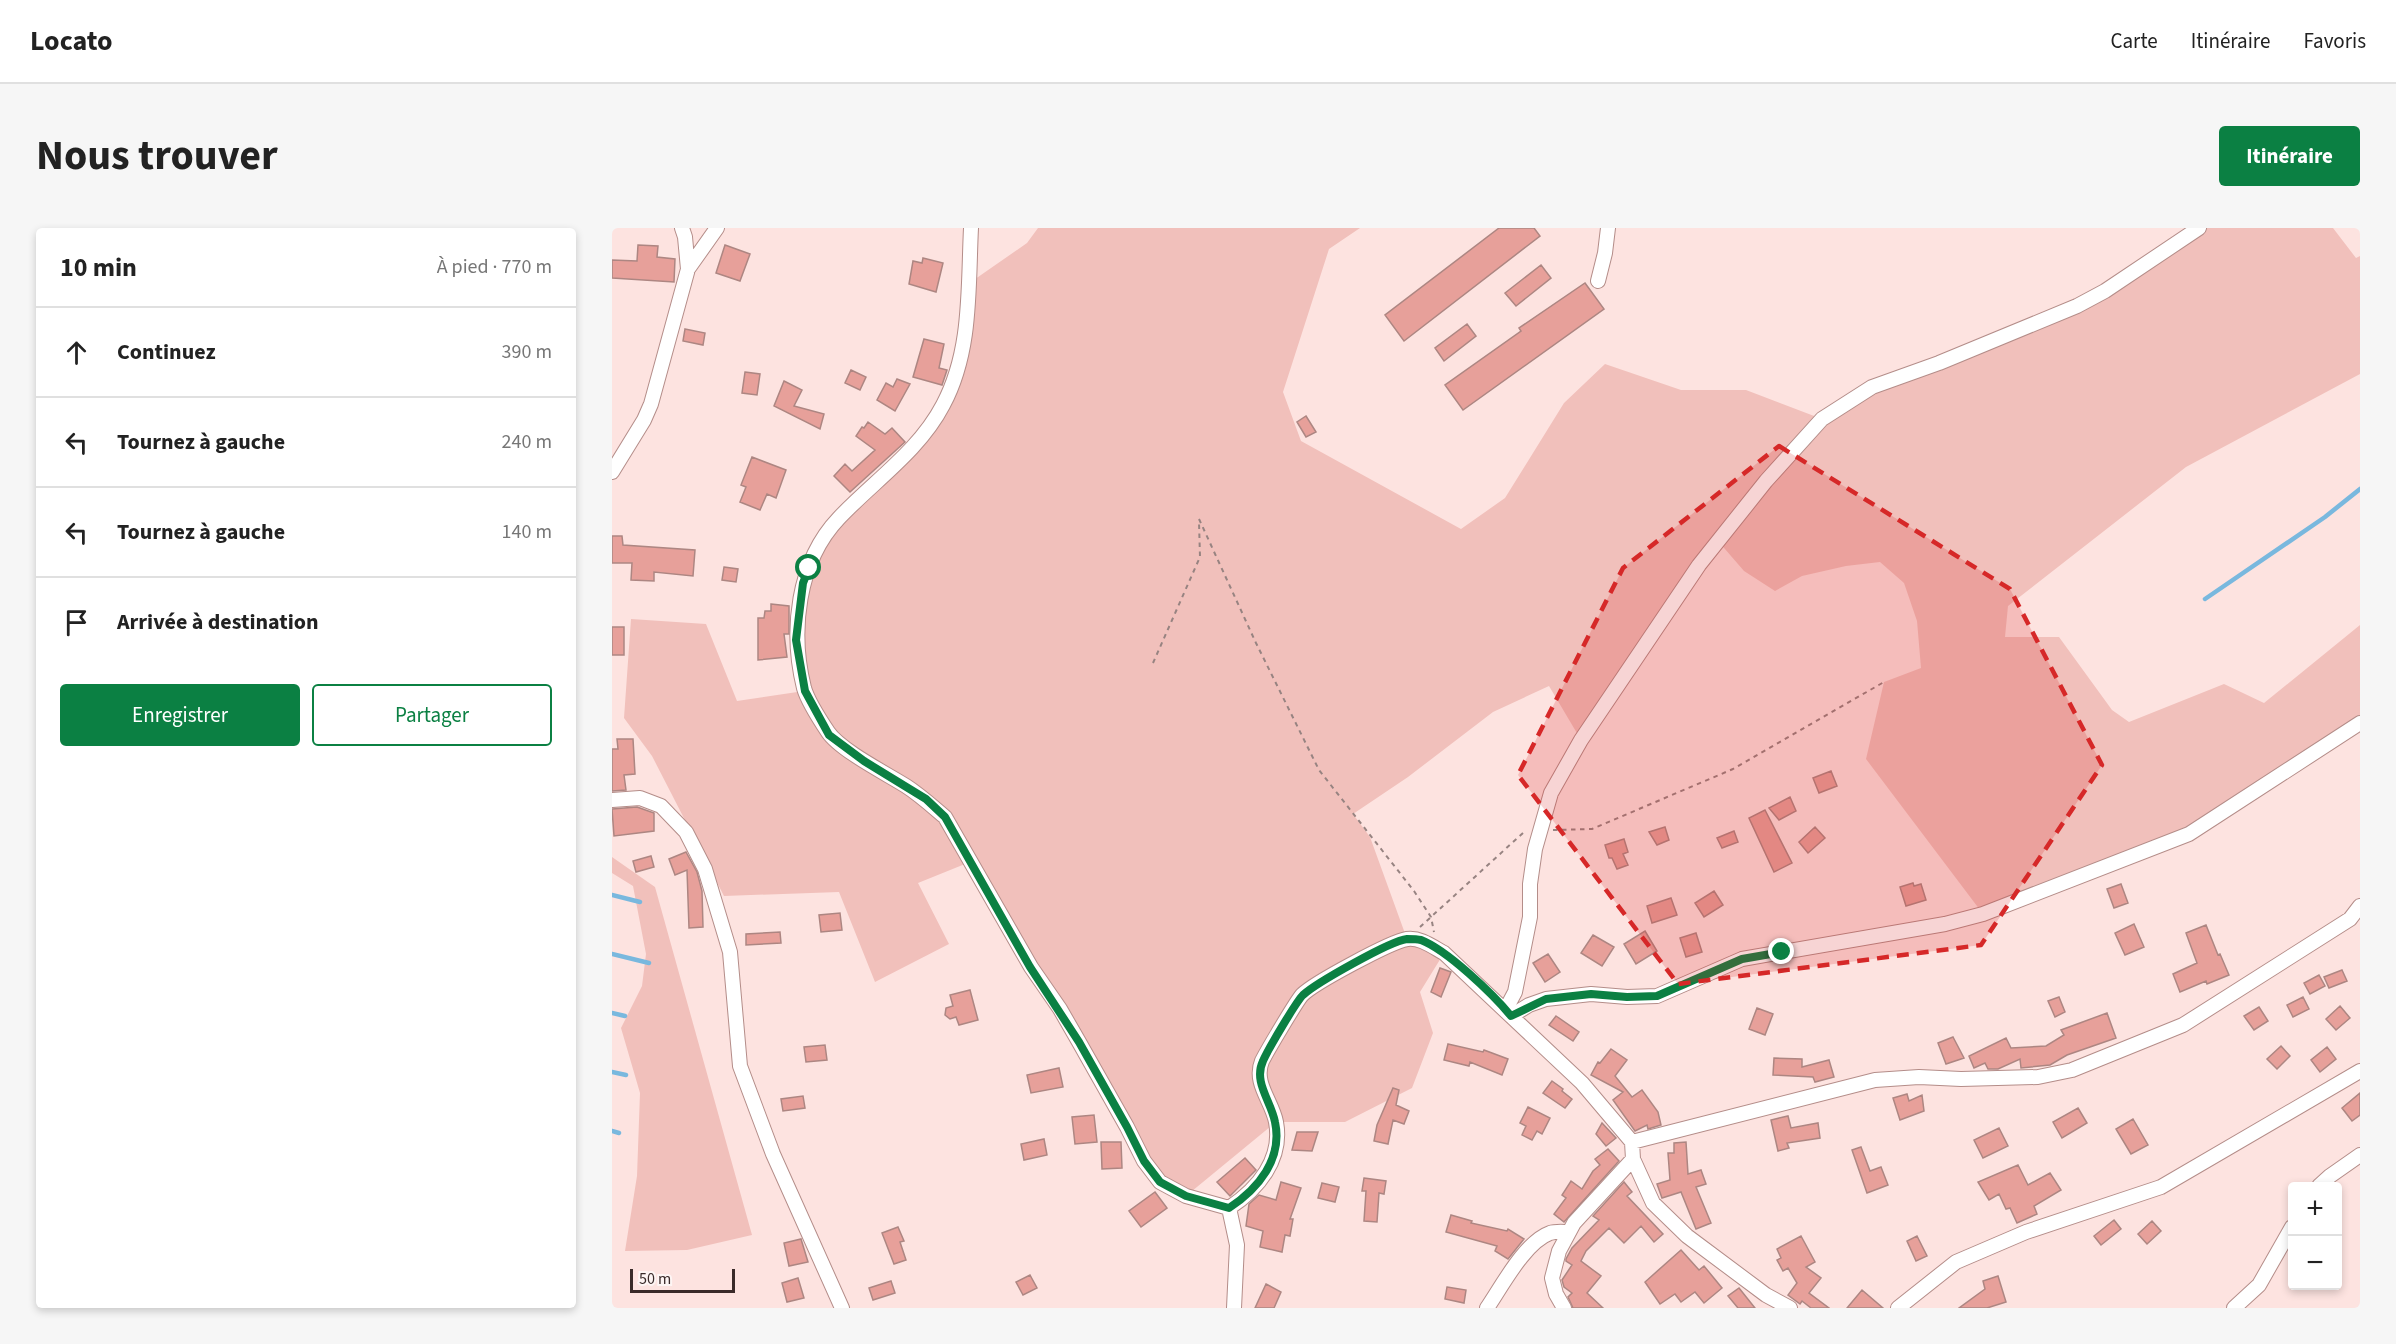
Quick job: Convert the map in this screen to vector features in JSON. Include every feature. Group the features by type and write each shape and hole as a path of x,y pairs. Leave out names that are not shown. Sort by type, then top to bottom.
{"street":[{"path":"612,472 644,420 651,404 687,268 685,237 682,228"},
{"path":"687,268 717,228"},
{"path":"971,228 966,333 959,367 943,405 921,440 837,520 815,553 803,583 796,640 805,691 829,735 864,761 926,799 945,817 1030,967 1060,1009 1144,1161 1160,1182 1186,1196 1229,1208 1246,1197 1262,1180 1272,1162 1276,1147 1276,1122 1259,1076 1262,1061 1302,995 1388,945 1407,939 1419,940 1444,953 1582,1083 1632,1142 1634,1159 1653,1203 1687,1236 1766,1294 1791,1308"},
{"path":"1598,281 1608,228"},
{"path":"1509,1012 1530,917 1530,884 1535,849 1551,793 1581,740 1699,565 1766,481 1822,419 1872,387 1939,363 2077,306 2104,291 2199,228"},
{"path":"1509,1012 1546,999 1591,994 1627,997 1657,996 1742,959 1945,924 1983,914 2189,834 2360,723"},
{"path":"612,800 640,798 662,806 686,832 705,869 730,952 740,1066 773,1154 842,1308"},
{"path":"1632,1142 1875,1080 1919,1077 2038,1077 2072,1070 2183,1025 2350,919 2360,906"},
{"path":"1898,1308 1956,1262 2026,1232 2161,1187 2360,1071"},
{"path":"2323,1182 2360,1155"},
{"path":"1564,1308 1556,1294 1552,1278 1559,1251 1574,1223 1634,1159"},
{"path":"1229,1208 1237,1245 1234,1308"},
{"path":"1487,1308 1518,1263 1538,1240 1552,1232 1569,1233"},
{"path":"2234,1308 2259,1285 2288,1234"}],"path":[{"path":"1153,663 1200,557 1199,519 1256,643 1319,770 1414,891 1431,917 1437,949"},
{"path":"1407,939 1519,834 1530,829 1541,828 1561,831 1592,829 1627,815 1732,769 1884,682"}],"highlighted area":[{"path":"1779,446 2010,589 2102,765 1981,945 1678,984 1518,775 1623,568"}],"shaded area":[{"path":"1038,228 1360,228 1329,249 1283,392 1301,441 1461,529 1505,498 1564,403 1605,364 1681,390 1746,390 1822,419 1872,387 2077,306 2199,228 2333,228 2356,258 2360,256 2360,374 2186,467 2008,606 2005,637 2059,637 2112,710 2129,722 2224,684 2264,703 2360,625 2360,723 2189,834 1983,914 1866,759 1884,682 1921,668 1917,621 1904,583 1880,562 1846,566 1802,576 1775,591 1744,571 1718,541 1581,740 1549,686 1493,712 1408,777 1353,814 1370,837 1407,939 1444,953 1420,992 1433,1033 1412,1088 1345,1122 1276,1122 1186,1196 1160,1182 970,862 918,883 949,944 875,982 839,892 724,896 652,756 624,718 631,619 706,624 737,701 804,691 796,640 815,553 921,439 959,367 968,284 1027,243"},
{"path":"612,857 655,887 752,1235 687,1250 625,1251 637,1176 640,1093 621,1028 642,986 646,954 633,886 612,873"}],"building":[{"path":"1499,228 1534,228 1540,236 1404,341 1385,315"},
{"path":"638,245 658,246 657,257 675,259 674,282 612,278 612,260 637,261"},
{"path":"725,245 750,254 740,281 716,273"},
{"path":"923,258 943,263 936,292 909,284 913,261 922,263"},
{"path":"1541,265 1551,278 1516,306 1505,293"},
{"path":"1585,283 1604,309 1463,410 1445,385 1521,331 1519,328"},
{"path":"1467,324 1476,336 1444,361 1435,348"},
{"path":"685,329 705,333 703,345 683,341"},
{"path":"924,339 944,344 939,368 947,370 942,385 913,377"},
{"path":"851,370 866,377 860,390 845,383"},
{"path":"745,372 760,374 757,395 742,393"},
{"path":"897,379 910,384 895,411 877,400 886,383 893,387"},
{"path":"784,381 802,390 794,406 824,414 820,429 774,406"},
{"path":"1306,416 1316,432 1306,437 1297,422"},
{"path":"868,422 885,434 892,428 905,442 850,492 834,476 845,464 852,471 875,450 856,436"},
{"path":"752,457 786,470 776,498 767,494 760,510 740,502 746,487 741,485"},
{"path":"612,536 622,536 623,545 695,550 693,576 654,572 654,581 631,580 632,563 612,563"},
{"path":"724,567 738,569 736,582 722,580"},
{"path":"771,604 789,606 789,634 784,634 787,657 758,660 758,618 764,618 765,611 771,611"},
{"path":"612,627 624,627 624,655 612,655"},
{"path":"617,739 633,739 635,774 624,775 626,790 612,791 612,749 618,749"},
{"path":"1831,771 1837,786 1819,793 1813,778"},
{"path":"1790,797 1796,811 1779,820 1769,808"},
{"path":"637,807 654,813 654,831 614,836 612,809"},
{"path":"1765,810 1792,863 1774,872 1749,818"},
{"path":"1665,827 1669,840 1657,845 1649,832"},
{"path":"1815,827 1825,838 1808,853 1799,842"},
{"path":"1734,831 1738,842 1722,848 1717,838"},
{"path":"1624,839 1628,852 1623,854 1628,865 1617,869 1612,858 1609,858 1605,845"},
{"path":"686,852 697,872 702,891 703,927 689,928 687,870 675,875 669,859"},
{"path":"651,856 654,867 636,872 633,861"},
{"path":"1913,883 1914,886 1921,884 1926,900 1906,906 1900,887"},
{"path":"2121,884 2128,903 2114,908 2107,889"},
{"path":"1714,891 1723,905 1704,917 1695,903"},
{"path":"1671,898 1677,915 1652,923 1647,906"},
{"path":"840,913 842,930 821,932 819,915"},
{"path":"2134,924 2144,947 2125,955 2115,933"},
{"path":"2206,925 2229,975 2207,984 2206,981 2180,992 2173,974 2197,963 2186,933"},
{"path":"1645,931 1657,951 1636,964 1624,944"},
{"path":"780,932 781,943 746,945 746,934"},
{"path":"1696,933 1702,952 1686,957 1680,938"},
{"path":"1593,935 1614,947 1602,966 1581,953"},
{"path":"1548,954 1560,972 1545,982 1533,963"},
{"path":"1440,968 1451,972 1441,997 1431,992"},
{"path":"2342,970 2347,981 2329,988 2324,977"},
{"path":"2319,975 2325,986 2310,994 2304,983"},
{"path":"970,990 978,1020 959,1025 956,1017 950,1019 945,1015 946,1008 953,1006 950,995"},
{"path":"2059,997 2065,1012 2055,1017 2048,1001"},
{"path":"2303,997 2309,1009 2293,1017 2287,1005"},
{"path":"2340,1006 2350,1018 2336,1030 2326,1019"},
{"path":"2259,1007 2268,1021 2254,1030 2244,1016"},
{"path":"1757,1008 1773,1014 1765,1035 1749,1029"},
{"path":"2107,1013 2116,1038 2067,1055 2050,1065 2021,1068 2020,1059 1998,1069 1988,1069 1985,1063 1974,1068 1969,1056 2006,1038 2011,1048 2046,1046 2064,1035 2061,1030"},
{"path":"1556,1016 1579,1032 1573,1041 1549,1025"},
{"path":"1953,1037 1964,1058 1946,1064 1938,1043"},
{"path":"1448,1044 1483,1052 1484,1050 1508,1059 1502,1075 1470,1062 1469,1066 1444,1060"},
{"path":"825,1045 827,1060 806,1062 804,1047"},
{"path":"2281,1046 2290,1056 2277,1069 2267,1059"},
{"path":"2327,1047 2336,1059 2320,1072 2311,1060"},
{"path":"1611,1049 1627,1060 1615,1076 1632,1097 1642,1090 1658,1112 1661,1125 1648,1129 1647,1125 1635,1131 1613,1100 1623,1092 1591,1075 1598,1062 1600,1063"},
{"path":"1774,1058 1802,1059 1802,1067 1829,1060 1834,1077 1815,1082 1813,1077 1773,1075"},
{"path":"1059,1068 1063,1087 1031,1093 1027,1075"},
{"path":"1552,1081 1572,1099 1565,1108 1543,1093"},
{"path":"1393,1088 1399,1090 1396,1105 1409,1111 1404,1124 1393,1120 1388,1144 1374,1141 1377,1125"},
{"path":"2360,1093 2360,1115 2352,1121 2342,1108"},
{"path":"1907,1094 1909,1101 1922,1095 1924,1111 1900,1120 1893,1098"},
{"path":"803,1096 805,1108 783,1111 781,1099"},
{"path":"1528,1107 1550,1118 1542,1134 1537,1131 1532,1140 1522,1135 1526,1126 1520,1123"},
{"path":"2078,1108 2087,1123 2062,1138 2053,1122"},
{"path":"1094,1115 1097,1142 1075,1144 1072,1117"},
{"path":"1788,1116 1791,1128 1818,1123 1820,1138 1787,1143 1789,1148 1778,1151 1771,1120"},
{"path":"2133,1119 2148,1145 2131,1154 2116,1129"},
{"path":"1602,1123 1616,1138 1606,1146 1596,1134"},
{"path":"1999,1128 2008,1146 1983,1158 1974,1140"},
{"path":"1297,1132 1318,1132 1312,1151 1292,1150"},
{"path":"1044,1139 1047,1155 1024,1160 1021,1144"},
{"path":"1101,1142 1121,1142 1122,1168 1102,1169"},
{"path":"1686,1142 1688,1174 1701,1170 1706,1184 1696,1187 1711,1223 1696,1229 1681,1192 1662,1198 1657,1184 1670,1180 1668,1153 1674,1153 1674,1143"},
{"path":"1861,1147 1870,1171 1881,1167 1888,1185 1867,1193 1852,1150"},
{"path":"1608,1149 1619,1161 1564,1222 1554,1214 1566,1198 1562,1195 1571,1181 1582,1189 1593,1171 1600,1165 1595,1159"},
{"path":"1245,1158 1256,1170 1230,1196 1217,1182"},
{"path":"2018,1165 2028,1185 2050,1173 2061,1190 2034,1206 2037,1214 2017,1223 2010,1208 2006,1209 1999,1194 1989,1200 1978,1182"},
{"path":"1364,1178 1386,1181 1384,1194 1379,1193 1377,1222 1364,1221 1366,1191 1362,1191"},
{"path":"1281,1182 1301,1188 1290,1219 1293,1219 1290,1236 1285,1235 1282,1252 1260,1247 1263,1231 1246,1226 1249,1204 1259,1195 1276,1200"},
{"path":"1624,1182 1632,1192 1627,1196 1663,1234 1654,1242 1641,1226 1624,1243 1609,1228 1586,1251 1581,1261 1601,1276 1587,1293 1603,1308 1573,1308 1568,1297 1572,1293 1564,1287 1562,1280 1572,1265 1566,1259 1572,1248 1599,1220 1593,1216"},
{"path":"1322,1183 1339,1187 1335,1202 1318,1198"},
{"path":"1155,1192 1167,1208 1141,1227 1129,1211"},
{"path":"1451,1215 1472,1221 1471,1223 1507,1231 1508,1229 1524,1239 1508,1259 1495,1251 1497,1246 1446,1232"},
{"path":"2114,1220 2121,1229 2101,1245 2094,1236"},
{"path":"2152,1221 2161,1231 2147,1244 2138,1234"},
{"path":"898,1227 904,1241 900,1242 906,1260 894,1264 882,1233"},
{"path":"1801,1236 1815,1262 1806,1267 1821,1278 1809,1293 1829,1308 1811,1308 1802,1301 1800,1304 1788,1295 1797,1283 1788,1268 1783,1271 1777,1260 1781,1258 1777,1249"},
{"path":"1917,1236 1927,1256 1916,1261 1907,1241"},
{"path":"801,1239 808,1262 789,1266 784,1243"},
{"path":"1681,1250 1699,1270 1704,1266 1722,1288 1704,1303 1695,1292 1681,1302 1675,1294 1660,1304 1645,1282"},
{"path":"1030,1275 1037,1288 1023,1295 1016,1282"},
{"path":"1998,1276 2006,1302 1987,1308 1959,1308 1985,1289 1983,1281"},
{"path":"798,1278 804,1298 787,1302 782,1283"},
{"path":"891,1281 895,1293 873,1300 869,1288"},
{"path":"1266,1284 1281,1292 1274,1308 1255,1308"},
{"path":"1447,1287 1466,1290 1464,1303 1445,1299"},
{"path":"1739,1288 1755,1308 1738,1308 1728,1296"},
{"path":"1862,1290 1883,1308 1847,1308"}],"waterway":[{"path":"2205,599 2325,517 2360,489"},
{"path":"612,895 640,902"},
{"path":"612,954 649,963"},
{"path":"612,1013 625,1016"},
{"path":"612,1072 626,1075"},
{"path":"612,1131 619,1133"}],"route":[{"path":"809,568 803,583 796,640 805,691 829,735 864,761 926,799 945,817 1030,967 1060,1009 1144,1161 1160,1182 1186,1196 1229,1208 1246,1197 1262,1180 1272,1162 1276,1147 1276,1122 1259,1076 1262,1061 1302,995 1388,945 1407,939 1419,940 1444,953 1511,1016 1528,1005 1546,999 1591,994 1627,997 1657,996 1742,959 1782,952"}]}
